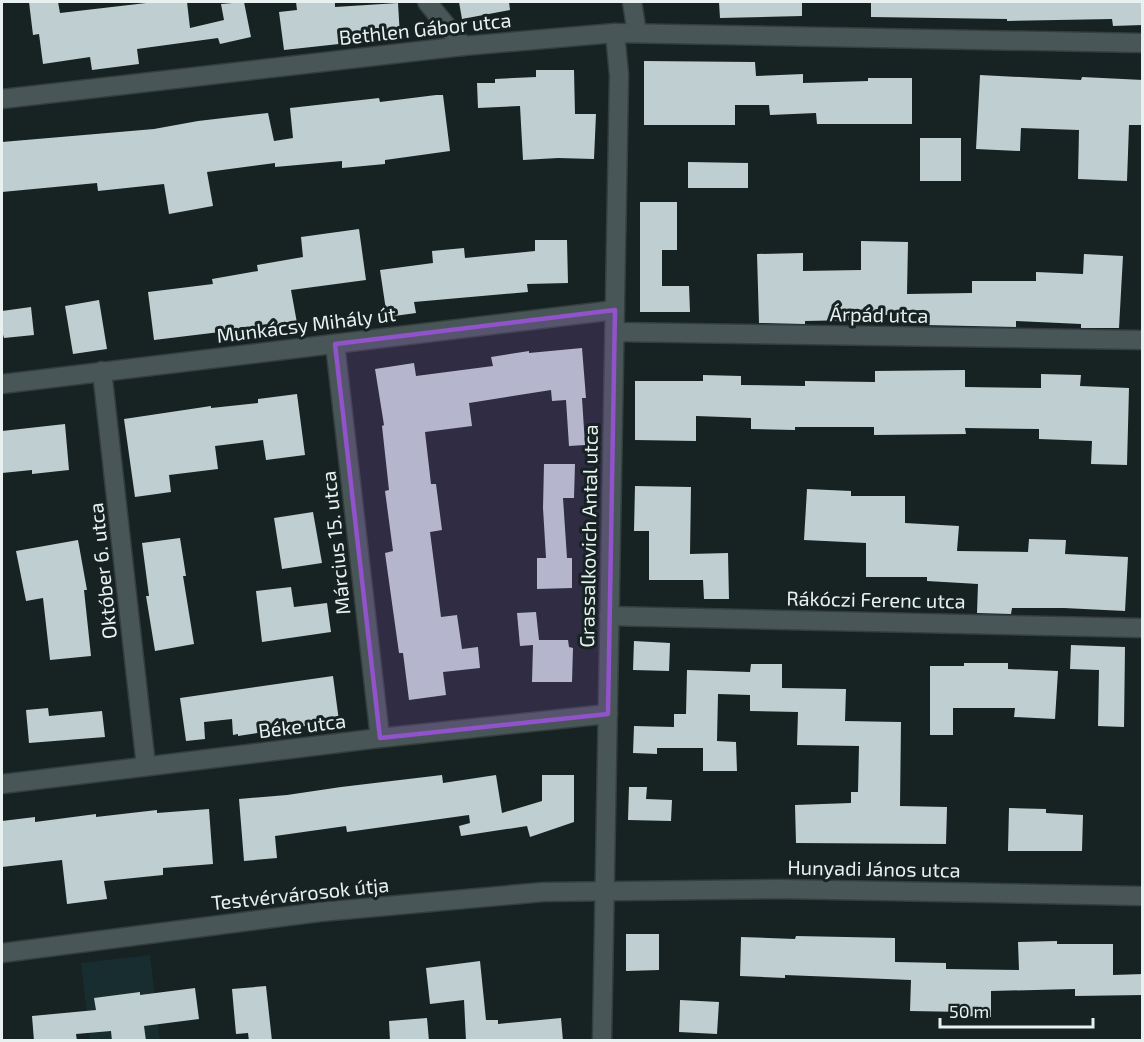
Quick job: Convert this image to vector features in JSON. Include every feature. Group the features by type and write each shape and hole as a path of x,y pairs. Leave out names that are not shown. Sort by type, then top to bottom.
{"street":[{"path":"427,2 463,45"},
{"path":"632,2 637,33"},
{"name":"Bethlen Gábor utca","path":"2,99 463,45 615,33 1143,43"},
{"name":"Grassalkovich Antal utca","path":"602,1041 619,75 615,33"},
{"name":"Munkácsy Mihály út","path":"2,384 615,310"},
{"name":"Árpád utca","path":"615,332 1143,340"},
{"name":"Március 15. utca","path":"335,344 380,738"},
{"name":"Október 6. utca","path":"102,371 146,765"},
{"name":"Rákóczi Ferenc utca","path":"609,616 1143,628"},
{"name":"Béke utca","path":"2,784 146,765 608,714"},
{"name":"Hunyadi János utca","path":"605,891 777,889 1143,896"},
{"name":"Testvérvárosok útja","path":"2,952 320,912 543,892 605,891"}],"highlighted area":[{"path":"615,310 608,714 380,738 335,344"}],"shaded area":[{"path":"150,955 160,1040 90,1040 81,963"}],"building":[{"path":"29,2 58,2 60,13 155,2 187,2 190,28 224,20 221,4 244,2 251,37 220,44 218,38 137,49 139,64 92,70 90,57 43,64 39,34 33,35"},
{"path":"296,2 335,2 335,7 398,3 400,37 339,41 339,44 284,50 279,12 297,10"},
{"path":"459,2 509,2 510,10 462,19"},
{"path":"719,2 802,2 802,16 720,18"},
{"path":"871,2 1143,2 1143,25 1113,26 1112,19 1007,21 1007,19 871,17"},
{"path":"644,61 755,62 756,76 803,74 803,83 868,81 868,78 912,78 912,124 817,124 816,113 770,115 769,105 735,105 735,125 644,125"},
{"path":"536,70 574,70 575,114 596,114 594,159 523,160 520,106 478,108 477,83 495,83 495,79 536,77"},
{"path":"980,75 1081,80 1082,77 1143,80 1143,125 1129,125 1127,181 1078,179 1079,130 1021,128 1020,151 976,149"},
{"path":"443,95 450,151 385,160 385,164 342,168 342,161 275,167 275,163 207,172 213,206 169,214 164,184 98,191 97,183 2,192 2,142 154,129 198,121 268,113 274,141 293,138 290,108 379,98 380,102"},
{"path":"920,138 961,138 961,181 920,181"},
{"path":"688,162 748,163 748,188 688,188"},
{"path":"640,202 677,202 677,250 662,250 662,286 689,286 690,312 640,312"},
{"path":"359,229 366,280 291,290 297,323 221,334 220,332 154,340 148,292 213,284 212,279 258,271 257,265 303,257 301,237"},
{"path":"535,240 567,240 568,283 527,284 528,292 414,302 416,313 387,317 380,270 433,263 432,251 464,248 465,258 535,251"},
{"path":"861,241 908,242 907,294 972,293 972,281 1036,281 1036,272 1083,274 1084,254 1123,256 1119,328 1081,328 1081,324 1016,321 1016,327 925,325 925,316 852,314 852,320 805,321 805,324 759,323 757,254 803,253 803,271 861,270"},
{"path":"99,300 107,349 73,354 65,306"},
{"path":"31,307 34,335 4,338 2,311"},
{"path":"582,348 586,398 582,398 585,445 569,446 566,400 552,401 551,390 469,403 472,426 425,432 431,484 436,484 442,530 430,532 441,617 457,615 462,649 478,647 480,668 443,672 446,695 409,700 403,653 399,653 385,553 393,551 385,491 389,490 382,426 384,425 375,369 414,363 416,376 493,366 491,357 529,351 529,353"},
{"path":"965,370 965,387 1041,388 1041,374 1081,375 1080,386 1129,388 1127,465 1091,464 1092,441 1039,439 1039,429 965,428 966,434 874,435 874,427 751,429 751,418 696,416 696,441 635,440 635,381 703,381 703,375 741,376 741,385 805,386 805,381 875,382 875,371"},
{"path":"297,394 305,455 266,460 263,440 215,446 218,469 169,475 171,492 135,497 124,419 211,406 211,408 258,403 258,399"},
{"path":"65,424 69,470 32,474 32,470 2,473 2,431"},
{"path":"544,464 575,464 574,498 563,498 567,558 572,558 572,588 537,589 537,558 546,558 543,508"},
{"path":"635,486 691,487 690,554 728,553 729,599 704,599 703,580 649,580 649,531 634,531"},
{"path":"807,489 851,491 851,496 905,496 905,523 959,526 957,551 1028,552 1029,539 1066,540 1065,554 1128,557 1125,611 1012,608 1011,614 977,613 978,584 927,581 927,577 866,577 866,543 804,540"},
{"path":"313,512 322,563 282,569 274,518"},
{"path":"180,538 186,576 183,576 194,644 155,651 146,596 149,596 142,543"},
{"path":"78,540 87,590 84,590 91,656 50,660 43,598 26,601 16,551"},
{"path":"291,587 294,607 327,603 331,632 262,642 256,591"},
{"path":"536,612 539,640 568,640 569,647 573,648 572,682 532,682 533,645 520,646 517,613"},
{"path":"634,641 670,643 669,671 633,670"},
{"path":"1071,645 1125,647 1124,727 1098,726 1099,670 1070,669"},
{"path":"964,663 1008,663 1008,669 1058,671 1055,719 1014,717 1015,708 953,708 953,735 930,735 930,666 964,666"},
{"path":"751,664 782,664 782,688 846,689 845,721 901,722 900,806 947,807 946,844 796,843 795,805 851,803 851,792 858,792 859,746 797,745 798,712 750,711 750,695 718,694 717,741 736,742 737,771 703,771 703,748 657,748 657,754 633,753 634,726 674,727 674,714 686,714 687,670 750,672"},
{"path":"333,676 339,721 238,736 238,734 233,735 232,719 204,722 205,739 186,741 180,698"},
{"path":"48,708 49,716 102,711 105,737 29,743 26,710"},
{"path":"442,775 443,783 496,775 502,813 542,801 542,775 574,775 574,822 530,837 527,826 461,836 459,826 470,823 469,815 347,832 346,826 275,836 277,858 244,861 239,799"},
{"path":"629,787 647,787 646,799 672,800 671,821 628,820"},
{"path":"1009,808 1046,809 1046,813 1083,815 1082,851 1008,851"},
{"path":"209,809 213,864 163,868 163,875 104,881 107,899 67,904 62,860 2,867 2,821 35,817 35,822 96,814 96,817 157,810 157,813"},
{"path":"626,934 659,934 659,970 626,971"},
{"path":"796,936 895,938 895,962 946,963 946,969 1019,970 1018,942 1057,941 1057,944 1113,944 1113,975 1143,974 1143,995 1075,996 1075,989 991,991 991,1017 965,1016 965,1012 910,1011 911,980 785,975 785,978 740,976 741,937 795,939"},
{"path":"480,961 486,1020 498,1020 498,1024 561,1018 563,1041 466,1041 464,1000 430,1004 426,968"},
{"path":"266,986 272,1041 249,1041 248,1033 236,1034 232,989"},
{"path":"195,988 199,1019 144,1026 146,1041 112,1041 111,1031 76,1034 77,1041 34,1041 32,1016 96,1010 94,998"},
{"path":"680,1000 719,1002 717,1034 679,1032"},
{"path":"427,1018 429,1041 390,1041 389,1021"}]}
